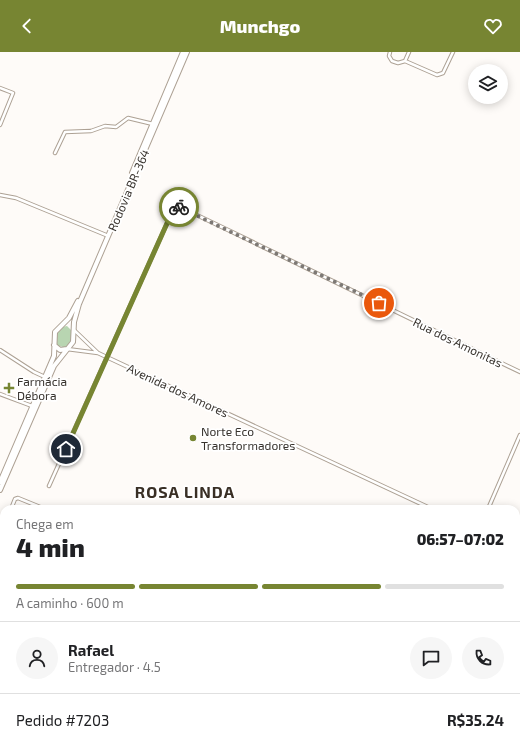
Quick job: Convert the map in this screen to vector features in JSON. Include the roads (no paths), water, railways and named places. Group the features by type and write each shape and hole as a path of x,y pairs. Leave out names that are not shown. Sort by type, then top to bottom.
{"highway":[{"path":"0,482 54,356 54,332 71,314 183,52"},
{"name":"Rodovia BR-364","path":"74,330 74,322 79,304 187,52"},
{"path":"0,490 54,366 74,339 74,330 68,325 62,325"},
{"path":"54,344 59,349 67,349"}],"street":[{"path":"390,52 389,56 392,61 398,63 405,61 432,74 440,74 444,71 453,52"},
{"path":"405,61 409,52"},
{"path":"0,88 13,93 0,125"},
{"path":"55,153 65,132 91,131 106,126 116,127 128,118 153,124"},
{"path":"0,195 23,200 106,235"},
{"name":"Rua dos Amonitas","path":"108,357 173,210 176,207 520,372"},
{"name":"Avenida dos Amores","path":"74,330 98,353"},
{"name":"Avenida dos Amores","path":"67,349 98,353 108,357 423,505"},
{"path":"0,350 34,372 45,377"},
{"path":"49,486 108,357"},
{"path":"0,394 32,406"},
{"path":"490,505 520,435"},
{"path":"13,505 17,498 35,505"}],"place":[{"name":"Farmácia Débora","path":"9,388"},
{"name":"Norte Eco Transformadores","path":"193,438"}],"district":[{"name":"ROSA LINDA","path":"185,491"}]}
